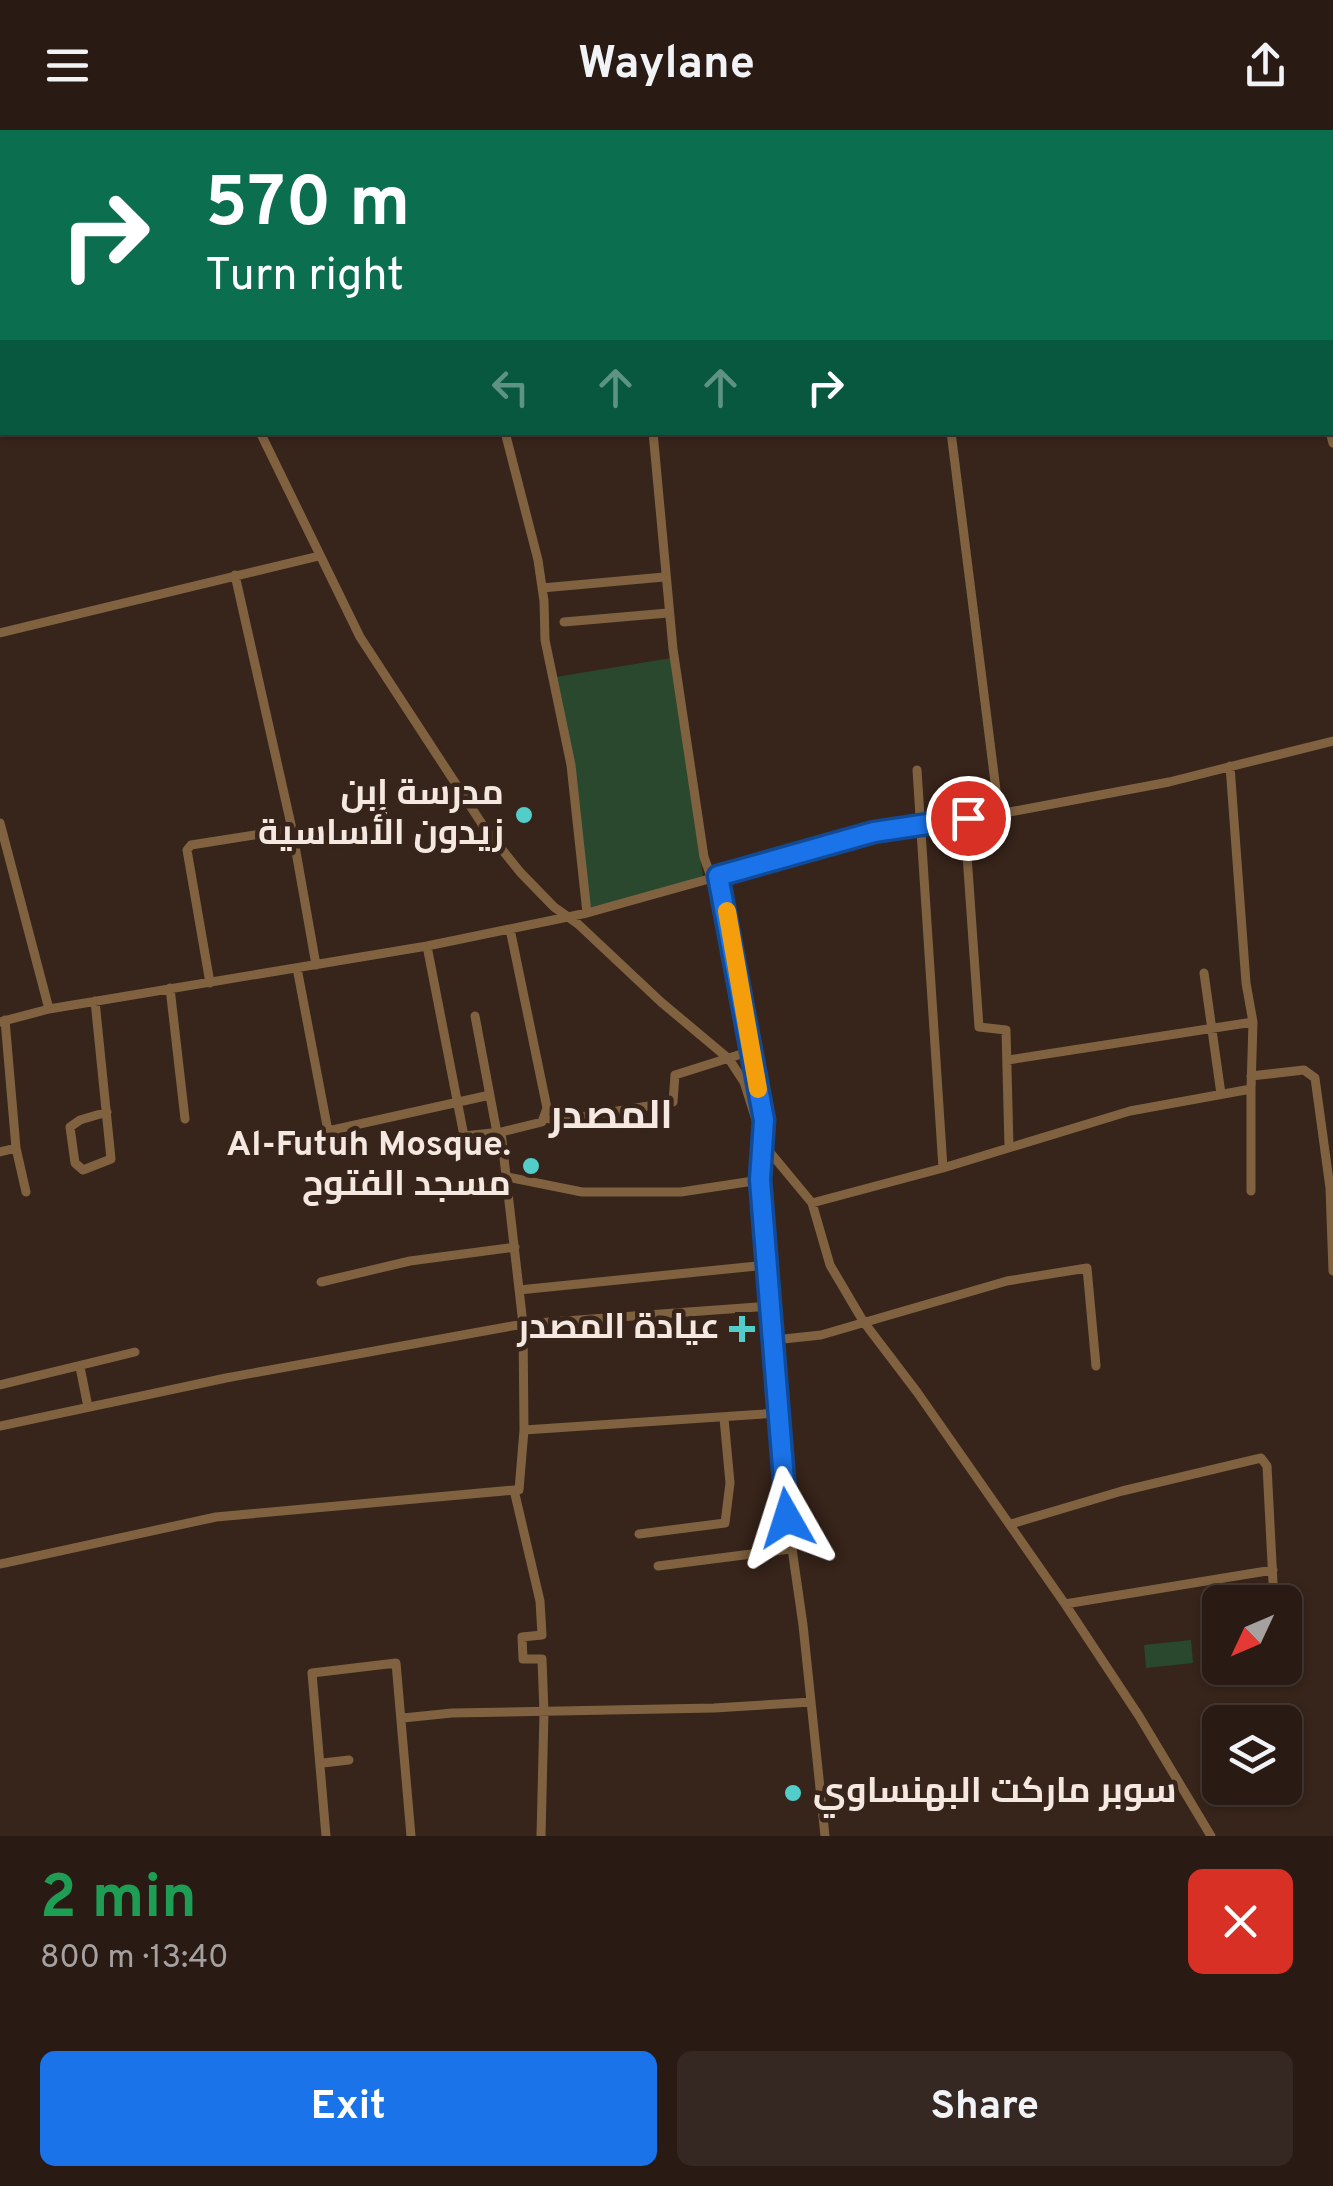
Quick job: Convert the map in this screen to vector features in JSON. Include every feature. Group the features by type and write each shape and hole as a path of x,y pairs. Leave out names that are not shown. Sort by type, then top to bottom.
{"street":[{"path":"261,435 370,652 484,828 533,888 729,1059 744,1082 764,1145 812,1203 830,1264 863,1320 1012,1524 1139,1716 1211,1836"},
{"path":"506,435 542,588 545,640 571,765 587,913"},
{"path":"653,435 668,612 704,856 715,877 764,1120 760,1180 778,1413 824,1836"},
{"path":"951,435 999,814"},
{"path":"0,634 319,556"},
{"path":"235,576 292,829 316,965"},
{"path":"542,588 664,576"},
{"path":"564,622 668,612"},
{"path":"26,1192 16,1148 2,1021 48,1009 427,946 587,913 874,832 999,814 1169,782 1333,740"},
{"path":"1230,766 1246,983 1253,1022 1251,1191"},
{"path":"917,770 944,1168"},
{"path":"968,818 979,1026 1006,1030 1009,1148"},
{"path":"0,823 48,1009"},
{"path":"210,983 187,850 191,845 292,829"},
{"path":"427,946 464,1136 500,1133 542,1122 547,1108 510,929"},
{"path":"297,968 328,1131 490,1095"},
{"path":"1204,972 1221,1094"},
{"path":"170,988 184,1119"},
{"path":"95,1001 107,1112 111,1159 83,1170 74,1163 70,1126 107,1112"},
{"path":"0,1564 216,1517 520,1490 523,1324 507,1177 475,1016"},
{"path":"1008,1060 1253,1022"},
{"path":"544,1117 556,1121 673,1102 675,1075 751,1050"},
{"path":"1251,1076 1304,1070 1315,1078 1330,1188 1333,1272"},
{"path":"812,1203 944,1168 1130,1111 1251,1089"},
{"path":"0,1152 16,1148"},
{"path":"507,1177 582,1192 681,1192 760,1180"},
{"path":"322,1282 410,1262 515,1247"},
{"path":"519,1290 767,1264"},
{"path":"774,1340 822,1335 863,1320 1007,1282 1087,1268 1096,1366"},
{"path":"0,1426 226,1378 523,1324 771,1306"},
{"path":"0,1385 135,1352"},
{"path":"80,1368 88,1408"},
{"path":"524,1430 778,1413"},
{"path":"639,1534 725,1522 730,1483 724,1418"},
{"path":"1012,1524 1200,1471 1264,1459 1273,1585"},
{"path":"514,1490 540,1601 542,1635 522,1637 524,1659 542,1658 541,1836"},
{"path":"658,1566 790,1550"},
{"path":"1065,1604 1272,1570"},
{"path":"326,1836 312,1674 396,1663 411,1836"},
{"path":"403,1718 452,1713 810,1702"},
{"path":"322,1764 349,1760"}],"green space":[{"path":"671,658 703,876 588,908 556,677"},
{"path":"1191,1640 1193,1663 1146,1668 1144,1645"}],"slow traffic":[{"path":"727,911 758,1089"}],"place":[{"name":"مدرسة إبن زيدون الأساسية","path":"524,815"},
{"name":"Al-Futuh Mosque. مسجد الفتوح","path":"531,1166"},
{"name":"عيادة المصدر","path":"742,1329"},
{"name":"سوبر ماركت البهنساوي","path":"793,1793"}],"district":[{"name":"المصدر","path":"611,1118"}],"route":[{"path":"787,1518 760,1180 764,1120 718,876 874,832 968,818"}]}
